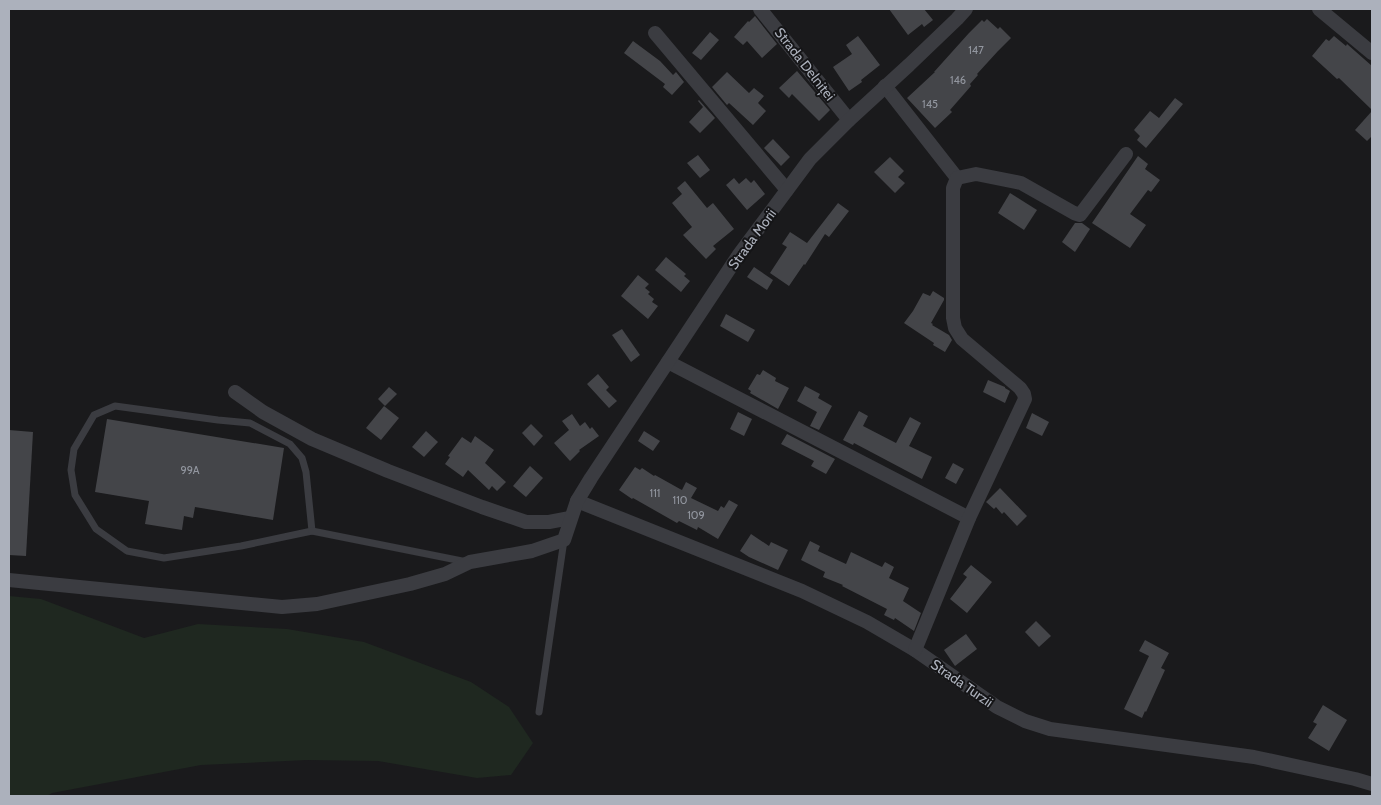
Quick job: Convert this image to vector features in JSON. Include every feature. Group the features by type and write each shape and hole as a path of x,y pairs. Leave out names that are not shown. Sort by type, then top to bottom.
{"street":[{"name":"Strada Delniței","path":"760,9 849,120"},
{"name":"Strada Morii","path":"564,540 577,501 738,256 810,159 966,9"},
{"path":"1318,9 1372,53"},
{"path":"655,33 787,190"},
{"path":"886,86 957,178"},
{"path":"957,178 976,174 1021,183 1080,215 1126,154"},
{"path":"915,650 969,518 1025,399 1020,388 962,339 955,328 953,318 953,188 957,178"},
{"path":"668,362 969,518"},
{"path":"234,392 263,412 312,438 388,471 482,507 526,522 548,522 570,518"},
{"name":"Strada Turzii","path":"577,501 802,590 866,622 915,650 997,707 1025,721 1050,730 1254,757 1372,784"},
{"path":"9,580 282,606 317,604 410,584 445,574 470,562 532,551 564,540"}],"lane":[{"path":"312,531 306,472 302,458 290,444 250,423 115,406 94,415 74,449 70,470 75,495 96,529 127,551 164,558 241,546 312,531 470,562"},
{"path":"539,712 564,540"}],"shaded area":[{"path":"9,596 41,599 144,638 198,624 287,629 364,642 471,682 509,707 533,743 511,775 477,778 378,761 307,760 201,765 52,793 47,796 9,796"}],"building":[{"path":"889,9 924,9 933,20 924,27 922,24 908,35"},
{"path":"755,16 777,44 762,58 747,41 743,45 734,37"},
{"path":"987,19 998,29 1000,27 1011,38 977,74 970,84 971,86 950,110 952,112 935,128 907,98 935,72 982,20 984,22"},
{"path":"710,32 719,40 701,60 692,53"},
{"path":"858,36 880,65 849,91 833,67 852,54 846,45"},
{"path":"1334,36 1346,46 1347,44 1372,66 1372,110 1339,78 1337,79 1312,56 1326,39 1329,41"},
{"path":"633,41 660,61 673,75 676,72 684,82 672,95 663,87 665,84 624,53"},
{"path":"797,71 830,110 819,121 792,94 789,98 779,88"},
{"path":"727,72 749,93 754,88 764,96 758,103 766,111 753,125 729,103 727,105 712,87"},
{"path":"1175,98 1183,104 1146,148 1137,140 1140,136 1134,130 1150,111 1159,118"},
{"path":"699,100 715,118 700,133 689,122 703,107"},
{"path":"1372,111 1372,136 1367,141 1355,130"},
{"path":"773,139 790,157 781,166 764,148"},
{"path":"698,155 710,170 700,178 687,163"},
{"path":"1138,156 1148,164 1145,169 1160,180 1151,192 1148,190 1130,214 1146,225 1130,248 1092,223"},
{"path":"890,157 904,171 898,177 905,183 895,193 874,172"},
{"path":"734,178 739,184 746,178 751,183 754,180 765,194 747,210 726,185"},
{"path":"685,181 707,208 713,203 734,229 713,246 716,249 706,259 683,235 692,227 672,203 682,194 677,188"},
{"path":"1010,193 1037,210 1024,230 998,213"},
{"path":"838,203 849,211 829,237 825,234 789,286 770,273 787,247 782,244 790,232 807,243"},
{"path":"1075,223 1082,223 1090,229 1075,252 1062,242"},
{"path":"666,257 686,274 684,276 690,281 681,292 655,270"},
{"path":"754,267 773,280 767,290 747,277"},
{"path":"638,275 649,284 645,288 654,299 652,302 658,306 648,319 621,296"},
{"path":"933,291 944,298 931,323 949,335 952,340 945,352 904,323 923,293 930,296"},
{"path":"726,314 755,330 748,342 720,326"},
{"path":"622,329 640,355 631,362 612,335"},
{"path":"763,370 776,378 775,381 789,388 778,409 750,393 751,391 748,389 757,374 760,375"},
{"path":"598,374 609,387 606,390 617,401 609,408 587,384"},
{"path":"988,380 1010,391 1005,403 983,392"},
{"path":"805,386 820,394 818,398 832,406 819,430 810,426 817,412 797,401"},
{"path":"389,387 397,394 385,406 378,399"},
{"path":"384,406 399,418 381,440 366,428"},
{"path":"859,411 868,416 863,426 896,443 910,417 921,423 909,446 932,457 922,479 854,443 853,445 843,440"},
{"path":"738,412 752,419 744,436 730,429"},
{"path":"1032,413 1049,422 1042,436 1026,428"},
{"path":"572,414 580,426 585,422 599,436 579,450 570,461 554,443 569,430 562,421"},
{"path":"107,419 284,448 273,520 195,507 193,518 184,516 182,530 145,524 149,501 95,492"},
{"path":"531,424 543,436 534,446 522,433"},
{"path":"9,430 33,432 26,556 9,555"},
{"path":"426,431 438,442 424,457 412,447"},
{"path":"644,431 660,441 653,451 638,441"},
{"path":"787,434 835,459 826,474 811,466 814,461 781,444"},
{"path":"475,436 494,450 485,463 506,482 497,491 492,486 489,490 468,470 463,477 445,464 450,457 448,456 462,437 471,443"},
{"path":"953,463 964,469 956,484 945,478"},
{"path":"530,466 543,478 526,497 513,486"},
{"path":"635,467 640,470 642,468 682,490 686,482 697,488 691,498 718,511 721,506 724,508 729,500 738,505 718,539 698,527 697,530 679,521 677,523 619,490"},
{"path":"1000,488 1027,516 1017,526 1004,512 1002,514 996,507 994,509 986,502"},
{"path":"751,534 769,546 771,542 788,550 778,570 740,551"},
{"path":"810,541 820,546 818,551 846,564 851,552 882,567 885,562 894,567 889,578 909,588 903,601 921,613 914,631 895,618 894,620 884,615 887,609 843,585 823,577 825,572 801,560"},
{"path":"971,565 992,582 967,613 950,599 967,577 963,574"},
{"path":"1036,621 1051,636 1039,647 1025,632"},
{"path":"966,634 977,649 955,666 944,650"},
{"path":"1145,640 1169,653 1161,668 1165,670 1142,718 1124,709 1149,656 1139,651"},
{"path":"1323,705 1347,720 1329,751 1308,738 1317,724 1313,722"}]}
